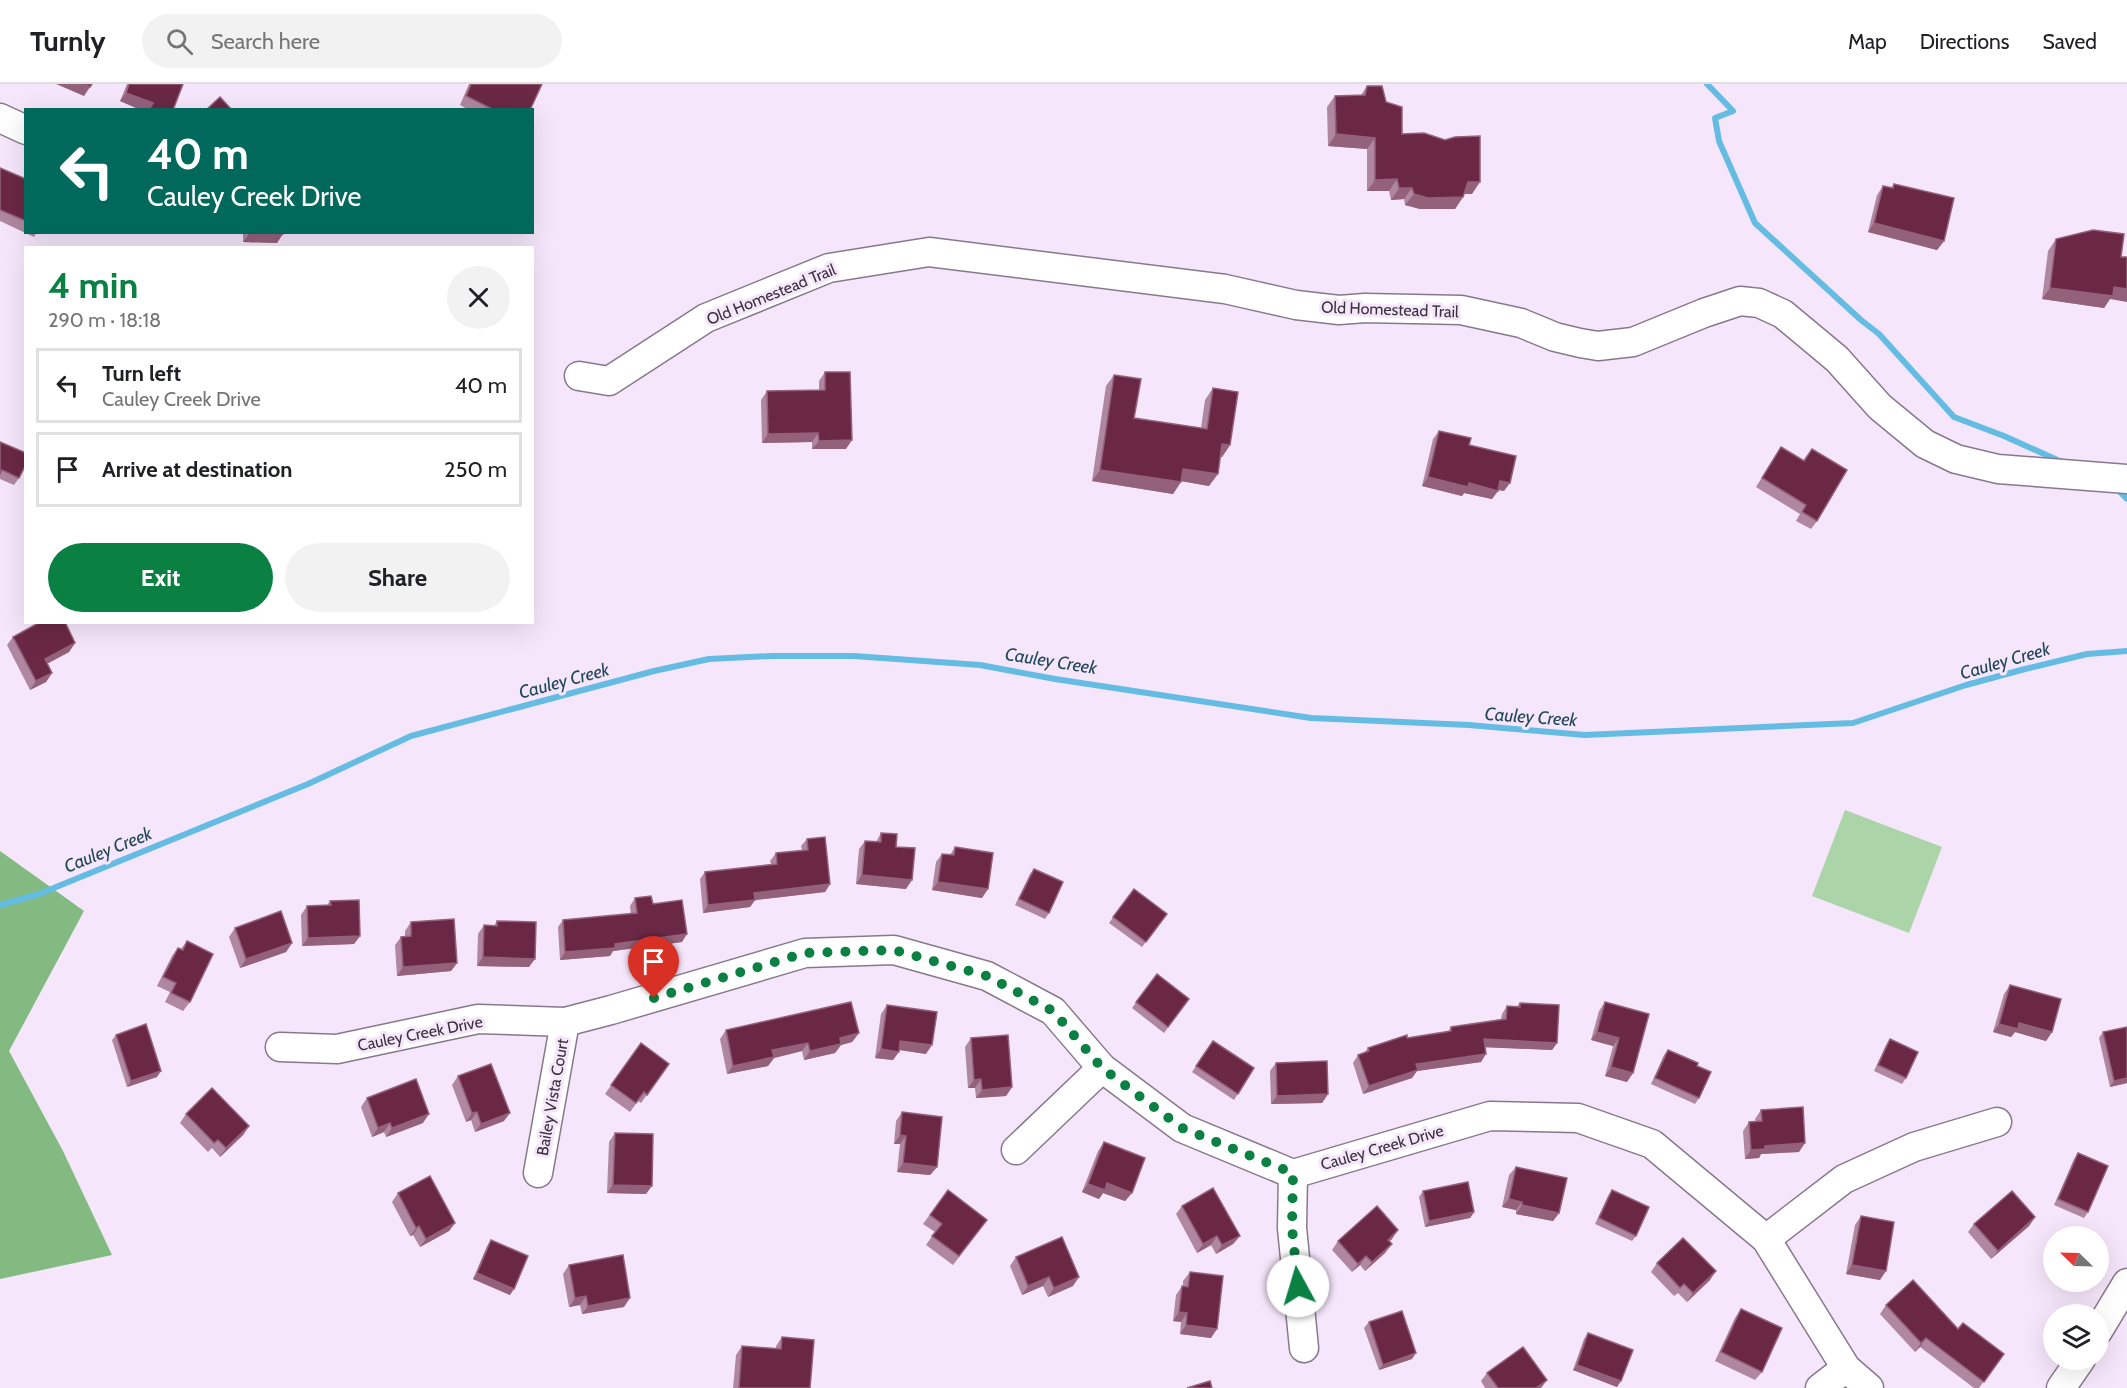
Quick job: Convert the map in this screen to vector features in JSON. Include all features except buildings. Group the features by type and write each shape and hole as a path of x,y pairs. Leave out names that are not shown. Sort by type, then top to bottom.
{"street":[{"path":"0,118 24,129"},
{"name":"Old Homestead Trail","path":"579,376 609,381 706,318 830,268 929,252 1225,289 1296,305 1339,310 1365,308 1461,310 1521,323 1555,337 1598,346 1633,342 1740,301 1759,303 1784,314 1837,359 1880,407 1925,444 1956,459 1998,469 2127,479"},
{"name":"Cauley Creek Drive","path":"280,1047 337,1049 478,1019 566,1022 805,953 894,950 987,976 1053,1011 1102,1068 1182,1128 1293,1173 1490,1116 1578,1118 1652,1144 1766,1239 1846,1368 1869,1388"},
{"name":"Bailey Vista Court","path":"538,1173 566,1022"},
{"path":"1016,1150 1102,1068"},
{"path":"1766,1239 1844,1179 1914,1148 1997,1122"},
{"path":"1293,1173 1292,1228 1304,1348"},
{"path":"2109,1313 2127,1283"},
{"path":"1820,1388 1846,1368"},
{"path":"2061,1388 2073,1370"}],"green space":[{"path":"1845,810 1942,847 1909,933 1812,896"},
{"path":"0,851 84,911 9,1051 63,1151 112,1255 0,1279"}],"waterway":[{"path":"1707,84 1733,111 1715,118 1719,141 1755,223 1879,334 1954,417 2062,462"},
{"path":"2117,489 2127,499"},
{"name":"Cauley Creek","path":"0,905 39,894 308,784 411,736 654,671 709,659 854,656 980,665 1055,679 1311,718 1469,725 1585,735 1853,723 1966,685 2025,669 2087,654 2127,651"}],"route":[{"path":"654,998 805,953 894,950 987,976 1053,1011 1102,1068 1182,1128 1293,1173 1292,1228 1298,1286"}]}
